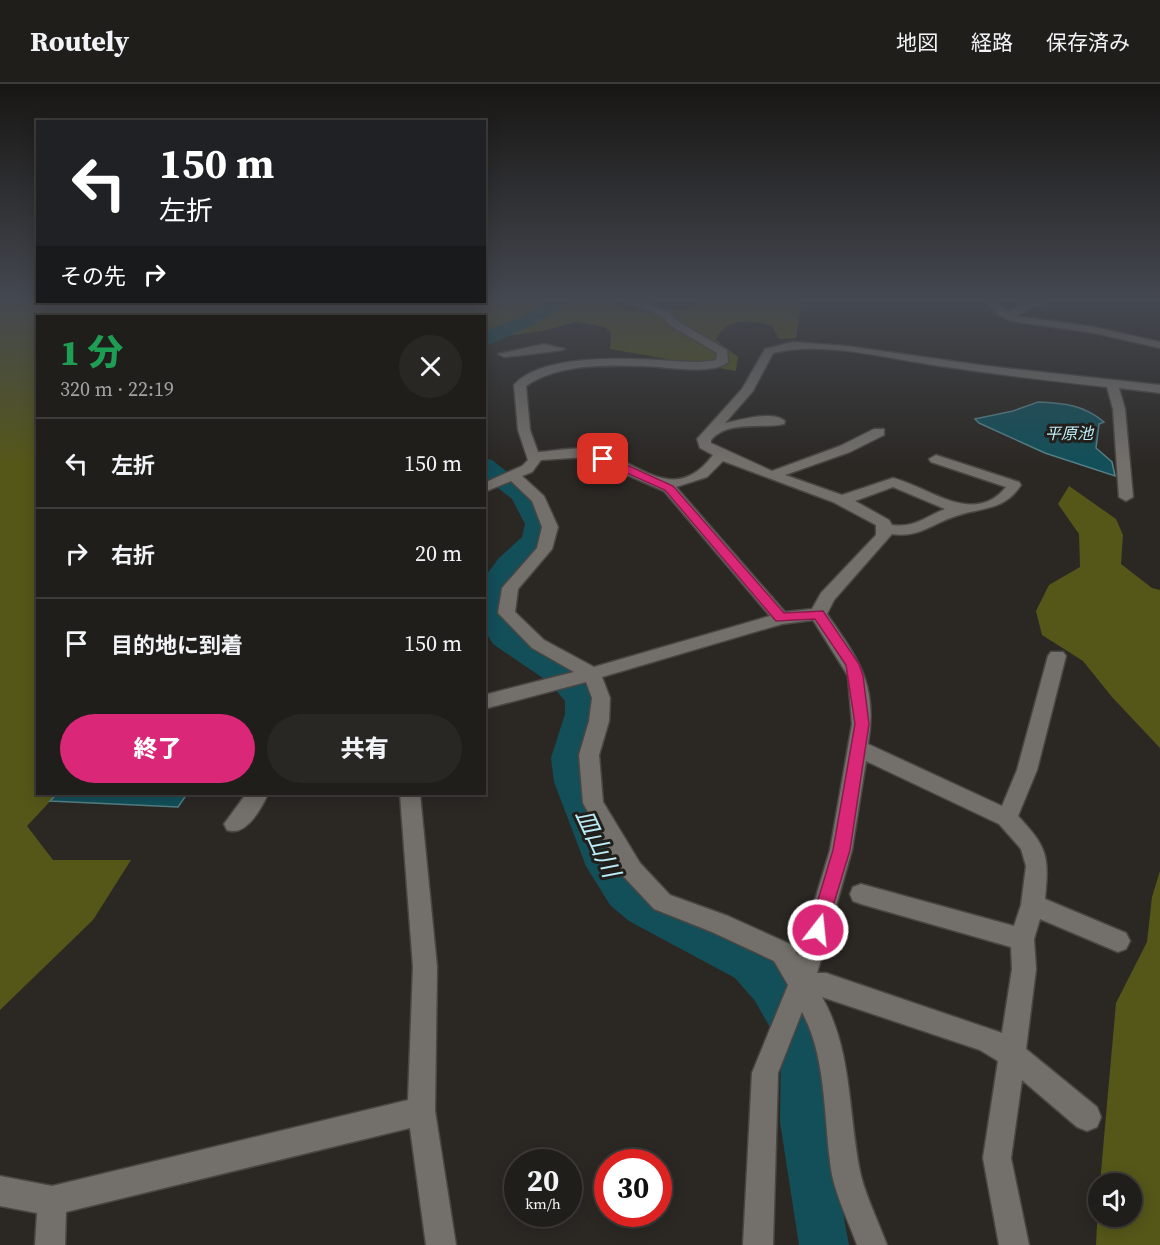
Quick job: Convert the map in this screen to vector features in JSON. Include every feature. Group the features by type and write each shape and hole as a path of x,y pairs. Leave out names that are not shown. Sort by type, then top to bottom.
{"street":[{"path":"557,355 554,366 558,369"},
{"path":"499,482 527,469 535,460 524,430 520,385 539,373 558,369 638,363 694,365 722,362 723,355"},
{"path":"767,355 747,391 704,439 705,445 720,455 873,514 884,523 884,536 827,597 818,614"},
{"path":"892,355 987,370 1160,389"},
{"path":"1112,384 1119,409 1126,497"},
{"path":"713,429 757,421 779,421"},
{"path":"773,475 845,449 879,432"},
{"path":"535,456 588,453 669,488 781,618"},
{"path":"661,485 692,480 704,474 720,455"},
{"path":"884,528 909,531 934,522 950,513 987,507 1011,490 1014,485 936,459"},
{"path":"499,482 538,499 550,527 544,549 510,588 506,613 538,644 592,674 601,698 599,721 589,755 593,803 632,870 662,902 720,924 783,953 820,1019 834,1076 847,1177 872,1245"},
{"path":"840,501 893,482 961,511"},
{"path":"486,701 592,674 781,618 818,614"},
{"path":"758,1245 765,1073 800,984 841,850 862,724 856,676 852,664 818,614"},
{"path":"1007,818 1027,770 1057,656"},
{"path":"858,748 1007,818 1031,845 1036,866 1034,905 1022,939 1024,969 997,1158 1014,1245"},
{"path":"235,824 257,795"},
{"path":"410,795 425,967 421,1111 441,1245"},
{"path":"861,894 1022,939"},
{"path":"1034,905 1118,941"},
{"path":"800,984 826,986 977,1035 1012,1055 1087,1117"},
{"path":"0,1191 52,1201 421,1111"},
{"path":"50,1245 52,1201"}],"shaded area":[{"path":"0,355 36,355 36,795 56,795 27,826 53,860 131,860 93,920 0,1010"},
{"path":"645,355 736,355 738,357 736,371"},
{"path":"1069,486 1116,519 1123,535 1121,564 1152,588 1160,590 1160,748 1112,697 1083,661 1042,635 1036,611 1049,585 1080,567 1079,534 1058,504"},
{"path":"1160,871 1160,1245 1096,1245 1097,1227 1142,1227 1142,1173 1101,1173 1116,1003 1147,942 1152,897"}],"water":[{"name":"平原池","path":"1038,402 1081,408 1104,422 1099,424 1096,448 1112,462 1115,476 1045,453 979,423 975,419 1013,411"},
{"path":"56,795 186,795 178,807 50,801"}],"waterway":[{"name":"皿山川","path":"486,467 522,495 537,524 534,540 508,564 496,581 490,612 503,637 561,675 581,699 581,714 568,758 571,782 599,855 623,893 643,909 730,952 749,964 770,987 803,1043 803,1122 824,1245"}],"route":[{"path":"603,459 669,488 781,618 800,614 818,614 852,664 856,676 862,724 841,850 818,930"}]}
